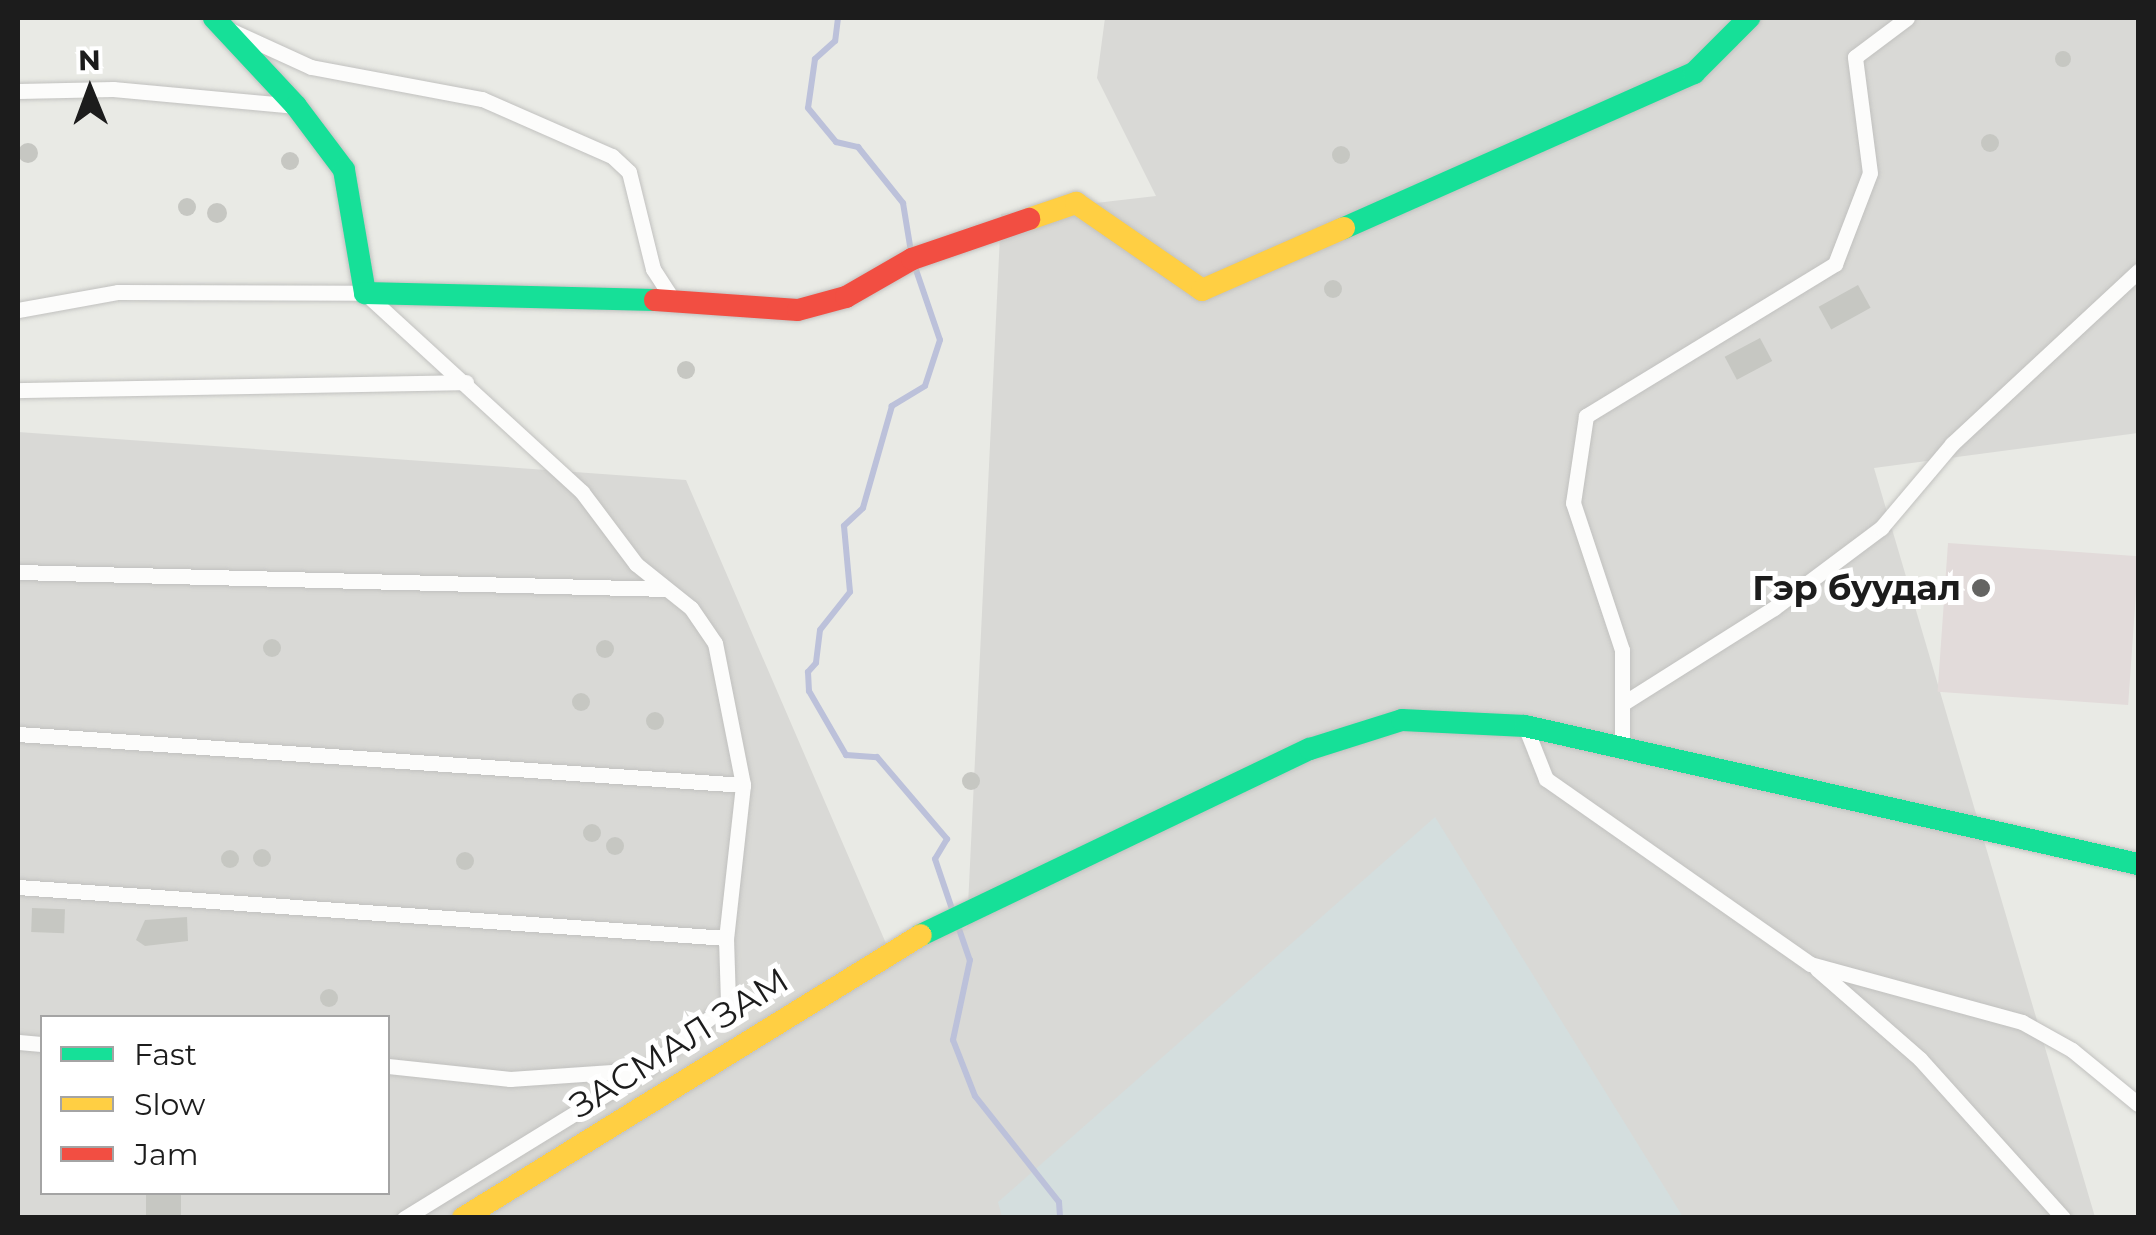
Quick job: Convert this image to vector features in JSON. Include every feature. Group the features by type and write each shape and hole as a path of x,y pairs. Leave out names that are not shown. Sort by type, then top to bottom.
{"main road":[{"path":"220,23 296,106 344,170 365,293 673,300 798,310 846,298 912,259 1076,203 1202,290 1694,74 1749,18"},
{"name":"ЗАСМАЛ ЗАМ","path":"463,1218 931,928 1310,749 1402,720 1525,726 2138,864"}],"street":[{"path":"1622,748 1622,650 1574,504 1586,416 1835,264 1870,173 1855,57 1907,18"},
{"path":"220,23 311,67 482,99 612,156 629,172 653,269 673,300"},
{"path":"18,92 112,89 296,106"},
{"path":"1622,704 1774,608 1882,528 1952,444 2138,271"},
{"path":"18,310 118,292 365,293 582,492 636,564 706,624 715,643 743,785 726,938 728,1003 645,1070 404,1218"},
{"path":"18,390 466,382"},
{"path":"18,572 666,589"},
{"path":"1525,726 1546,779 1810,964 1920,1059 2062,1218"},
{"path":"18,734 743,785"},
{"path":"18,887 726,938"},
{"path":"1810,964 2022,1022 2072,1050 2138,1104"},
{"path":"390,1066 510,1078 645,1070"}],"shaded area":[{"path":"1105,18 2138,18 2138,433 1874,468 2095,1217 18,1217 18,432 686,480 891,955 967,927 1001,214 1156,196 1097,78"},
{"path":"1948,543 2138,556 2128,705 1938,692"},
{"path":"1435,817 1683,1217 1002,1217 998,1202"}],"building":[{"path":"2063,51 2071,59 2063,67 2055,59"},
{"path":"1990,134 1999,143 1990,152 1981,143"},
{"path":"28,143 38,153 28,163 18,153"},
{"path":"1341,146 1348,148 1348,162 1341,164 1334,162 1332,155 1334,148"},
{"path":"290,152 297,154 297,168 290,170 283,168 281,161 283,154"},
{"path":"187,198 194,200 194,214 187,216 180,214 178,207 180,200"},
{"path":"217,203 227,213 217,223 207,213"},
{"path":"1333,280 1340,282 1340,296 1333,298 1326,296 1324,289 1326,282"},
{"path":"1858,285 1871,308 1831,330 1819,307"},
{"path":"1760,338 1772,361 1737,380 1725,357"},
{"path":"686,361 695,370 686,379 677,370"},
{"path":"272,639 281,648 272,657 263,648"},
{"path":"605,640 614,649 605,658 596,649"},
{"path":"581,693 590,702 581,711 572,702"},
{"path":"655,712 664,721 655,730 646,721"},
{"path":"971,772 980,781 971,790 962,781"},
{"path":"592,824 601,833 592,842 583,833"},
{"path":"615,837 624,846 615,855 606,846"},
{"path":"262,849 271,858 262,867 253,858"},
{"path":"230,850 239,859 230,868 221,859"},
{"path":"465,852 474,861 465,870 456,861"},
{"path":"32,908 65,909 64,933 31,932"},
{"path":"187,917 188,941 145,946 136,940 145,920"},
{"path":"329,989 338,998 329,1007 320,998"},
{"path":"146,1195 181,1195 181,1217 146,1217"}],"waterway":[{"path":"838,18 835,41 815,59 808,108 836,142 858,147 903,203 911,252"},
{"path":"914,264 940,340 925,386 892,406 863,508 844,526 850,592 820,630 816,663 808,672 809,691 846,755 877,757 947,839 935,859 952,909"},
{"path":"958,926 970,960 953,1040 975,1096 1059,1202 1060,1218"}],"traffic: fast":[{"path":"214,18 296,106 344,170 365,293 655,300"},
{"path":"1344,228 1694,73 1749,18"},
{"path":"921,935 1310,749 1402,720 1525,726 2138,864"}],"traffic: slow":[{"path":"1029,219 1076,203 1202,290 1344,228"},
{"path":"463,1218 921,935"}],"traffic: jam":[{"path":"655,300 798,310 846,297 912,259 1029,219"}],"place":[{"name":"Гэр буудал","path":"1981,588"}]}
